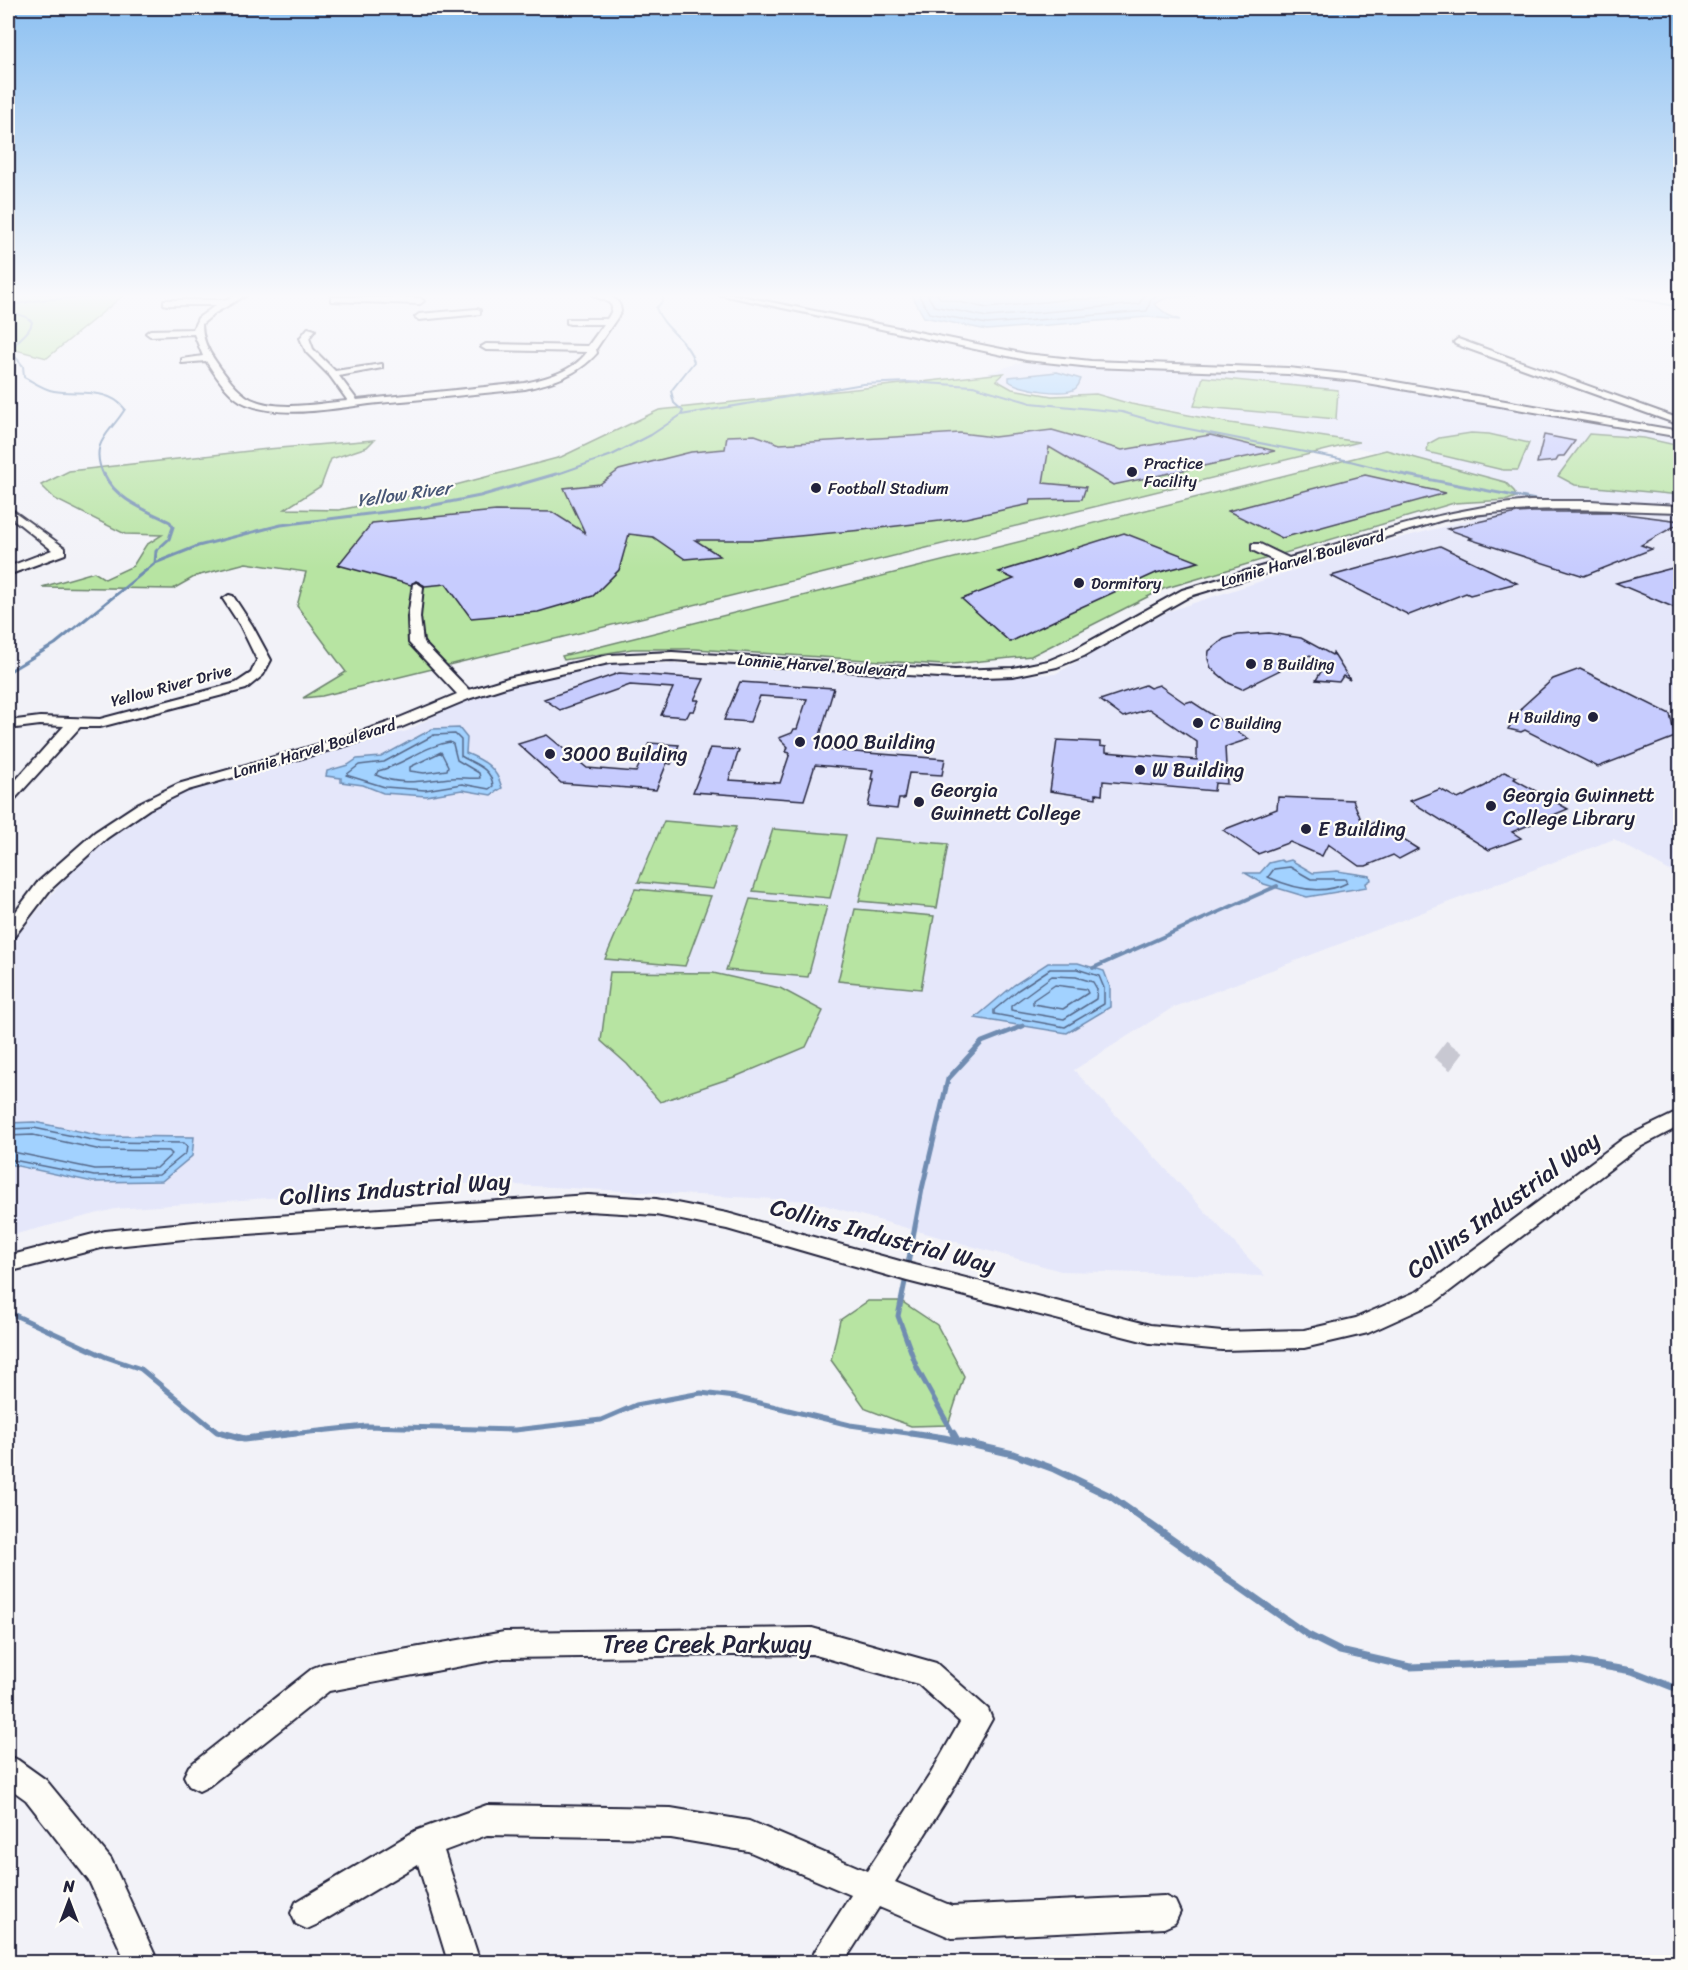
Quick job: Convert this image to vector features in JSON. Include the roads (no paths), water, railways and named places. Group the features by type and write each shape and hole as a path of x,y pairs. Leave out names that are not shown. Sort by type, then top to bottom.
{"street":[{"path":"229,386 237,396 259,405 312,407 474,387 525,386"},
{"path":"342,386 355,403"},
{"path":"1400,386 1680,434"},
{"path":"1580,386 1680,422"},
{"name":"Lonnie Harvel Boulevard","path":"8,933 44,886 101,835 144,806 203,780 381,730 466,695 570,666 609,659 700,656 955,674 982,675 1029,670 1079,653 1186,594 1441,517 1502,505 1577,503 1680,509"},
{"path":"8,510 61,552 8,571"},
{"path":"1256,547 1287,562"},
{"path":"417,587 414,617 417,643 466,695"},
{"name":"Yellow River Drive","path":"75,723 100,723 222,693 241,686 256,676 264,660 246,625 229,599"},
{"path":"8,725 40,720 75,723"},
{"path":"8,798 75,723"},
{"name":"Collins Industrial Way","path":"8,1264 105,1239 204,1228 588,1203 647,1206 727,1221 907,1272 1150,1334 1222,1341 1304,1339 1360,1326 1426,1297 1632,1143 1680,1118"},
{"name":"Tree Creek Parkway","path":"199,1776 323,1678 504,1645 812,1641 926,1673 978,1719 941,1782 826,1962"},
{"path":"8,1770 36,1790 100,1870 142,1962"},
{"path":"307,1913 426,1842 487,1820 671,1823 749,1836 951,1922 1164,1912"},
{"path":"426,1842 464,1962"}],"water":[{"path":"1019,386 1078,386 1071,391 1063,392"},
{"path":"459,728 467,738 466,753 489,766 500,781 502,788 491,795 462,790 426,796 383,793 363,785 341,782 341,778 326,776 327,771 348,765 357,759 381,757 432,729"},
{"path":"1281,860 1284,862 1291,860 1313,873 1337,871 1370,876 1371,880 1366,883 1367,887 1307,897 1264,884 1245,873 1260,873 1269,863"},
{"path":"1048,963 1078,963 1104,971 1110,987 1110,1007 1067,1033 975,1018 1014,985"},
{"path":"34,1122 102,1136 194,1137 192,1156 162,1181 93,1182 8,1164 8,1123"}],"waterway":[{"path":"40,386 54,391 92,393 111,397 125,409 100,446 98,455 104,476"},
{"name":"Yellow River","path":"675,386 671,391 674,403 683,411 681,415"},
{"path":"681,415 852,386"},
{"path":"972,386 1031,403 1122,412 1164,424 1350,461 1402,474"},
{"name":"Yellow River","path":"552,476 612,455 651,435 681,415"},
{"path":"104,474 116,491 170,522 173,527 169,539 156,551 155,563"},
{"name":"Yellow River","path":"155,563 198,546 281,525 424,507 480,496 556,474"},
{"path":"1402,474 1546,502"},
{"path":"1402,474 1409,476"},
{"path":"1559,507 1577,514"},
{"name":"Yellow River","path":"8,672 55,644 155,563"},
{"path":"1093,968 1277,886"},
{"path":"907,1269 922,1189 948,1079 982,1042 1023,1026"},
{"path":"906,1277 898,1316 917,1368 954,1435"},
{"path":"8,1312 106,1357 141,1369 217,1432 228,1435"},
{"path":"282,1435 366,1426 515,1430 601,1420 636,1405 701,1393 735,1397 850,1425 922,1435"},
{"path":"222,1433 244,1439 296,1433"},
{"path":"911,1433 1013,1454 1054,1469 1110,1496 1308,1635 1340,1651 1410,1667 1572,1661 1632,1671 1680,1690"},
{"path":"953,1433 957,1440"}],"tunnel":[{"path":"1440,1049 1462,1066"}],"place":[{"name":"Practice Facility","path":"1132,472"},
{"name":"Football Stadium","path":"816,488"},
{"name":"Dormitory","path":"1079,583"},
{"name":"B Building","path":"1251,664"},
{"name":"H Building","path":"1593,717"},
{"name":"C Building","path":"1198,723"},
{"name":"1000 Building","path":"800,742"},
{"name":"3000 Building","path":"550,754"},
{"name":"W Building","path":"1140,770"},
{"name":"Georgia Gwinnett College","path":"919,802"},
{"name":"Georgia Gwinnett College Library","path":"1491,806"},
{"name":"E Building","path":"1306,829"}]}
